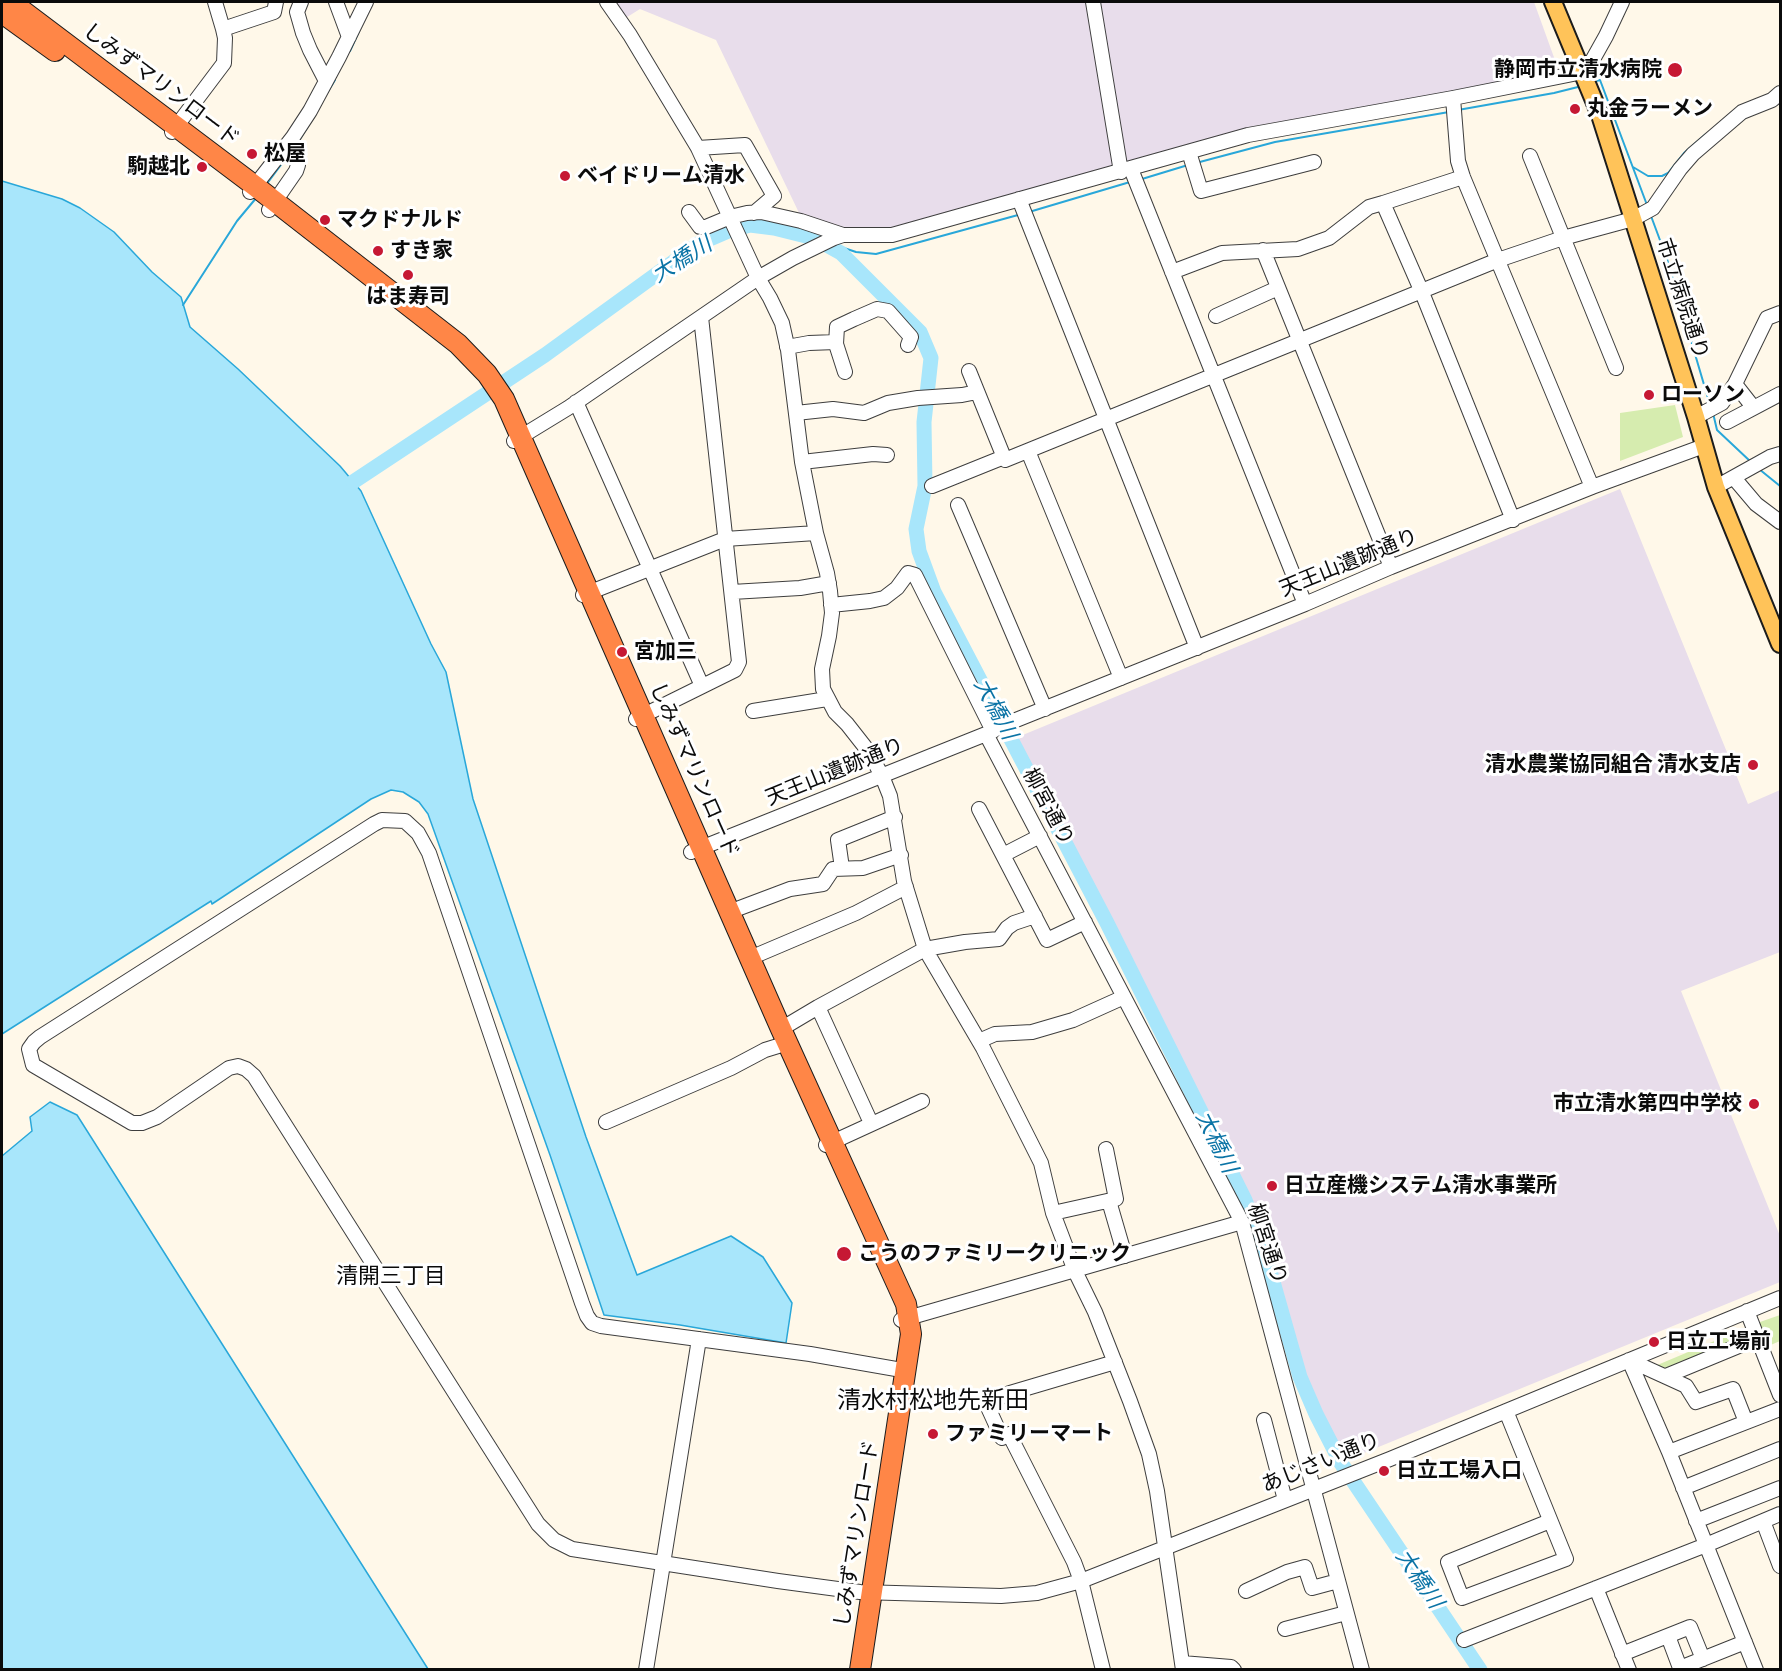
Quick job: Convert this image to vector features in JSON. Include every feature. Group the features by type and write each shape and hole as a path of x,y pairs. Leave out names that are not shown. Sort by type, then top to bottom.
{"highway":[{"name":"しみずマリンロード","path":"11,2 452,348 483,377 499,400 586,594 696,850 828,1144 897,1308 905,1319 911,1334 866,1592 849,1670"},
{"name":"しみずマリンロード","path":"2,13 174,130"},
{"name":"しみずマリンロード","path":"696,850 750,958 780,1037"},
{"name":"しみずマリンロード","path":"860,1670 866,1592 896,1369 905,1319"}],"main road":[{"name":"市立病院通り","path":"1554,2 1600,115 1716,487 1780,644"}],"street":[{"path":"174,130 224,63 225,38 215,2"},
{"path":"336,2 349,37"},
{"path":"261,197 326,81 366,2"},
{"path":"607,2 630,35 698,148 758,278 782,323 802,462 829,583 831,605 829,636 822,669 823,689 835,712 869,752 882,776 895,817 906,887 925,949 980,1041 1041,1163 1053,1213 1075,1271 1095,1312 1115,1362 1149,1455 1158,1491 1183,1666 1231,1667 1233,1670"},
{"path":"1093,2 1126,170 1172,272 1305,604"},
{"path":"689,212 700,227 754,213 778,216 838,237 892,235 1258,133 1583,72 1606,36 1622,2"},
{"path":"223,29 275,7 276,17 299,7 310,50 326,81"},
{"path":"969,371 1005,460 1498,260 1563,238 1633,219 1653,208 1693,154 1742,112 1772,100 1780,93"},
{"path":"1453,98 1458,161 1463,177 1593,487"},
{"path":"261,197 296,171 297,159 292,139"},
{"path":"698,148 746,145 774,195 754,213"},
{"path":"1189,152 1201,191 1314,162"},
{"path":"1530,156 1616,368"},
{"path":"1172,272 1222,253 1298,249 1329,238 1369,207 1463,177"},
{"path":"1019,199 1197,648"},
{"path":"1383,203 1421,290 1513,520"},
{"path":"517,440 758,278 838,237"},
{"path":"1263,250 1391,567"},
{"path":"1216,316 1278,288"},
{"path":"845,372 836,342 837,327 870,312 882,309 888,311 911,337 908,345"},
{"path":"1696,417 1722,403 1735,384 1767,318 1780,313"},
{"path":"639,718 735,670 739,662 701,317"},
{"path":"787,347 836,342"},
{"path":"1735,384 1753,407"},
{"path":"796,413 842,409 864,413 888,403 918,398 962,396 977,392"},
{"path":"1727,422 1780,394"},
{"path":"576,402 702,686"},
{"name":"天王山遺跡通り","path":"696,850 991,732 1391,567 1704,446"},
{"path":"1028,451 1121,678"},
{"path":"802,462 873,454 886,455"},
{"path":"1716,487 1770,457 1780,454"},
{"path":"932,486 1004,457"},
{"path":"1734,478 1756,504 1780,522"},
{"path":"958,505 1045,709"},
{"path":"586,594 725,539 816,533"},
{"name":"柳宮通り","path":"831,605 884,598 897,588 908,573 915,575 1040,836 1242,1222 1362,1670"},
{"path":"732,592 800,588 829,583"},
{"path":"753,711 827,699"},
{"path":"979,809 1047,940 1085,922"},
{"path":"842,868 837,840 895,817"},
{"name":"あじさい通り","path":"699,1339 602,1326 592,1323 587,1316 429,853 417,833 405,821 382,820 374,824 40,1036 29,1049 33,1065 132,1123 142,1123 157,1117 229,1068 238,1066 254,1076 538,1524 554,1540 572,1549 866,1592 1001,1596 1037,1593 1081,1581 1506,1411 1780,1298"},
{"path":"1003,855 1040,836"},
{"path":"729,912 790,889 823,884 833,869 863,868 901,855"},
{"path":"750,958 856,913 906,887"},
{"path":"606,1122 731,1068 765,1050 818,1007 925,949 999,939 1014,923 1035,916"},
{"path":"980,1041 995,1034 1032,1032 1064,1023 1124,997"},
{"path":"818,1007 871,1124"},
{"path":"828,1144 922,1101"},
{"path":"1053,1213 1116,1199 1106,1149"},
{"path":"1109,1201 1125,1256"},
{"path":"905,1319 1242,1222"},
{"path":"1748,1311 1780,1395"},
{"path":"1666,1376 1758,1338"},
{"path":"646,1670 699,1339 810,1354 896,1369"},
{"path":"1629,1360 1686,1386 1696,1402 1733,1389 1746,1422"},
{"path":"1629,1360 1669,1452 1756,1670"},
{"path":"1103,1670 1081,1581 1074,1562 1009,1434 1002,1438 986,1403 1010,1393 1115,1362"},
{"path":"1669,1452 1780,1409"},
{"path":"1506,1411 1566,1559 1462,1598 1448,1562 1550,1521"},
{"path":"1264,1420 1285,1500"},
{"path":"1683,1488 1780,1449"},
{"path":"1696,1521 1780,1488"},
{"path":"1464,1640 1780,1514"},
{"path":"1763,1521 1780,1566"},
{"path":"1246,1591 1280,1575 1305,1567 1312,1588 1338,1581"},
{"path":"1596,1588 1629,1670"},
{"path":"1285,1629 1346,1613"},
{"path":"1622,1654 1690,1627 1702,1659"},
{"path":"1668,1636 1680,1668 1745,1642"}],"shaded area":[{"path":"612,2 1087,2 1113,168 897,230 843,230 801,217 716,40 640,9 624,19"},
{"path":"1097,2 1534,2 1560,74 1255,126 1124,165"},
{"path":"1620,489 1748,804 1780,790 1780,952 1681,991 1780,1236 1780,1282 1342,1462 1315,1419 1253,1204 1013,739"}],"green space":[{"path":"1675,405 1683,437 1620,461 1620,413"},
{"path":"1780,1315 1780,1341 1766,1347 1758,1326 1760,1322"},
{"path":"1750,1326 1754,1337 1665,1373 1655,1366"}],"water":[{"path":"2,181 62,199 80,208 114,232 152,272 181,297 190,327 238,369 340,466 361,491 446,672 473,799 586,1137 637,1275 731,1236 763,1257 792,1303 786,1343 604,1315 550,1155 428,814 419,802 403,792 391,790 371,799 212,904 211,901 2,1034"},
{"path":"50,1102 77,1115 428,1669 2,1669 2,1156 32,1131 30,1117"}],"waterway":[{"path":"350,51 359,31"},
{"path":"327,93 335,80"},
{"path":"1593,82 1600,80 1647,205"},
{"path":"1458,110 1582,86"},
{"path":"1196,163 1275,142 1449,112"},
{"path":"298,142 308,126"},
{"path":"1633,167 1648,176 1662,176 1668,173 1684,153 1706,134"},
{"path":"266,185 289,154"},
{"path":"1142,179 1188,165"},
{"path":"1029,212 1130,182"},
{"path":"183,305 237,221 257,197"},
{"path":"832,244 856,252 876,254 1018,215"},
{"path":"1651,216 1667,259 1710,405"},
{"name":"大橋川","path":"353,482 545,355 698,244 728,231 750,225 774,228 814,238 841,253 920,332 931,358 924,422 925,486 916,529 919,551 934,592 1107,923 1245,1200 1266,1257 1300,1377 1316,1414 1341,1463 1480,1670"},
{"path":"1713,413 1717,430 1751,462"},
{"path":"1759,469 1780,486"}],"place":[{"name":"静岡市立清水病院","path":"1675,70"},
{"name":"丸金ラーメン","path":"1575,109"},
{"name":"松屋","path":"252,154"},
{"name":"駒越北","path":"202,167"},
{"name":"ベイドリーム清水","path":"565,176"},
{"name":"マクドナルド","path":"325,220"},
{"name":"すき家","path":"378,251"},
{"name":"はま寿司","path":"408,275"},
{"name":"ローソン","path":"1649,395"},
{"name":"宮加三","path":"622,652"},
{"name":"清水農業協同組合 清水支店","path":"1753,765"},
{"name":"市立清水第四中学校","path":"1754,1104"},
{"name":"日立産機システム清水事業所","path":"1272,1186"},
{"name":"こうのファミリークリニック","path":"844,1254"},
{"name":"日立工場前","path":"1654,1342"},
{"name":"ファミリーマート","path":"933,1434"},
{"name":"日立工場入口","path":"1384,1471"}],"district":[{"name":"清開三丁目","path":"391,1277"},
{"name":"清水村松地先新田","path":"933,1401"}]}
